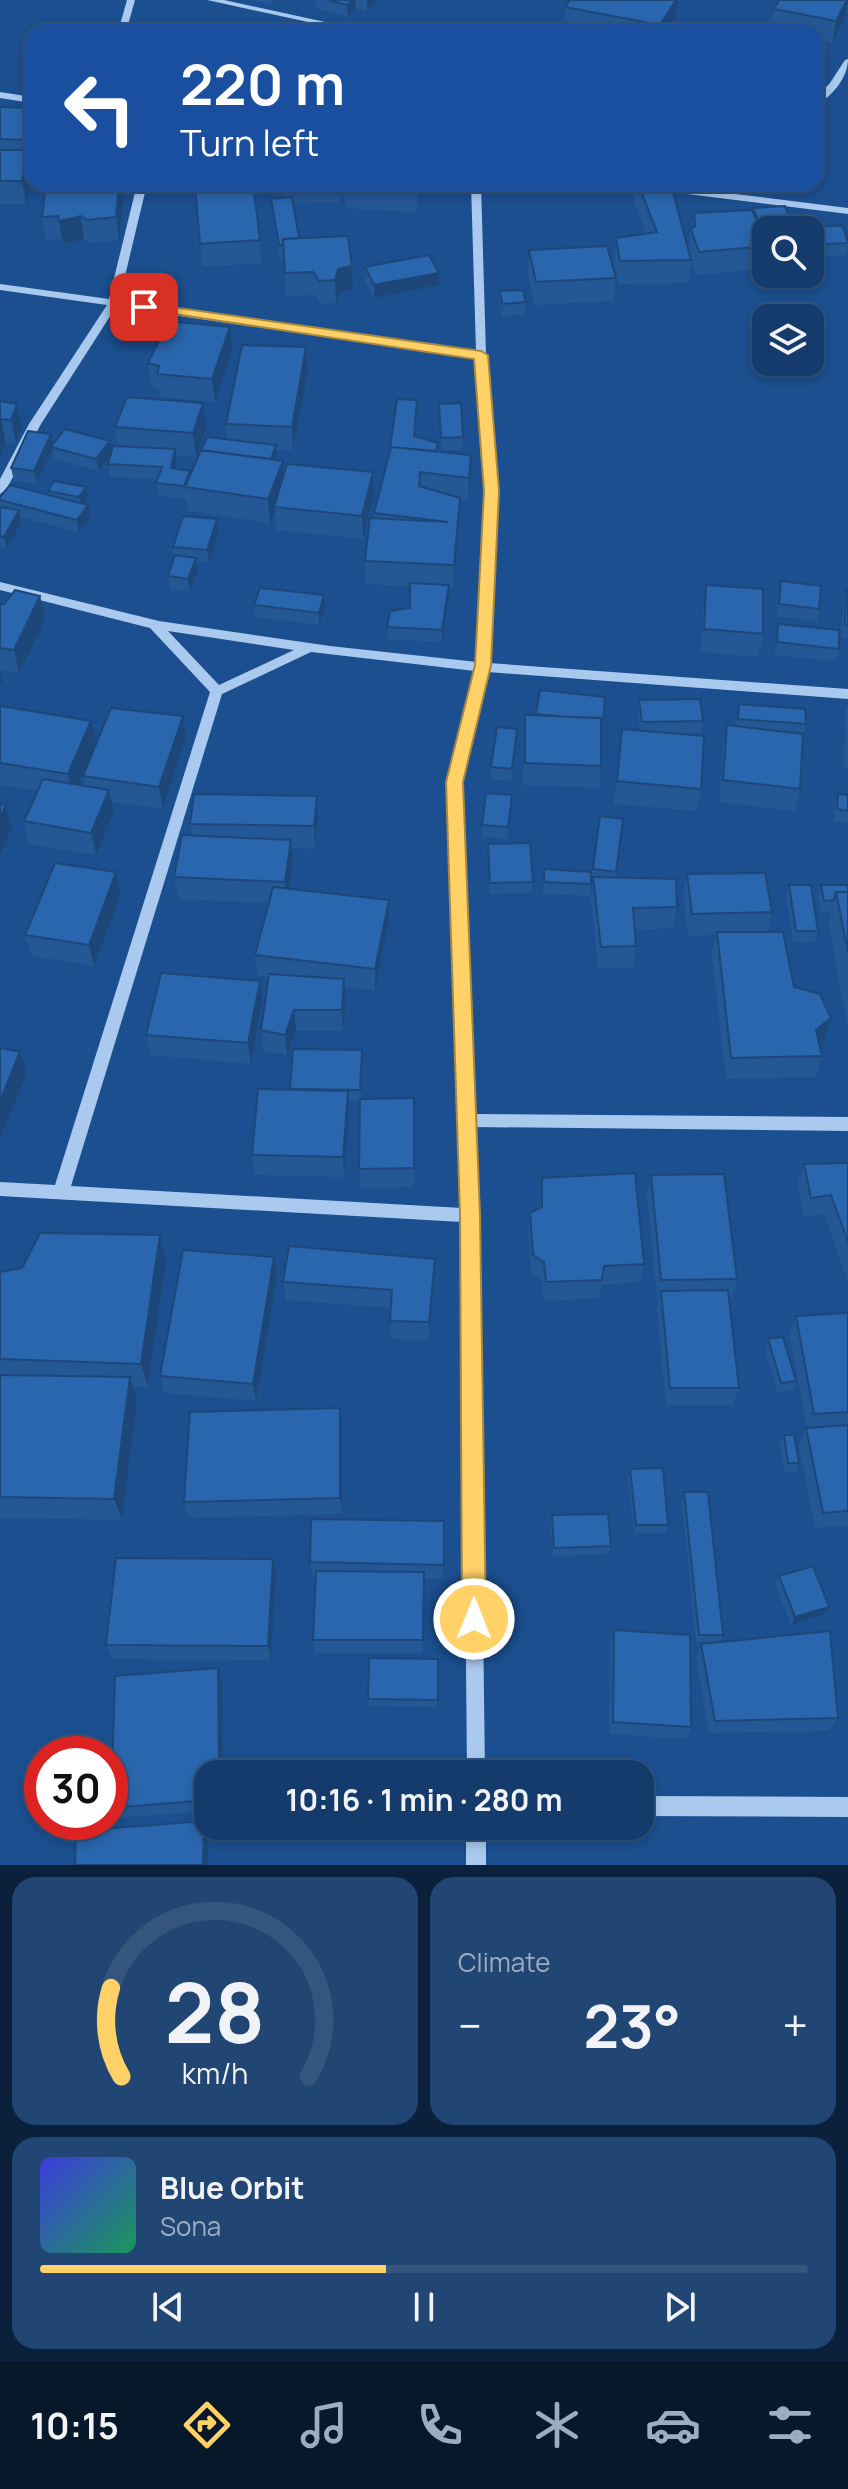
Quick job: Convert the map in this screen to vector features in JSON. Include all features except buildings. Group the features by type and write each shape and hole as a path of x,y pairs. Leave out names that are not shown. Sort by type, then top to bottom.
{"street":[{"path":"124,24 131,0"},
{"path":"211,0 328,24"},
{"path":"824,95 848,62"},
{"path":"0,95 24,99"},
{"path":"0,490 35,424 114,302 140,192"},
{"path":"476,192 481,355 491,491 483,665 454,782 470,1215 476,1760"},
{"path":"695,192 848,211"},
{"path":"0,287 481,355"},
{"path":"0,586 155,625 307,649 848,694"},
{"path":"155,625 217,691"},
{"path":"61,1192 217,691 307,649"},
{"path":"465,1120 848,1124"},
{"path":"0,1189 470,1215"},
{"path":"654,1806 848,1807"},
{"path":"476,1840 476,1865"}],"route":[{"path":"144,307 481,355 491,491 483,665 454,782 470,1215 474,1619"}]}
